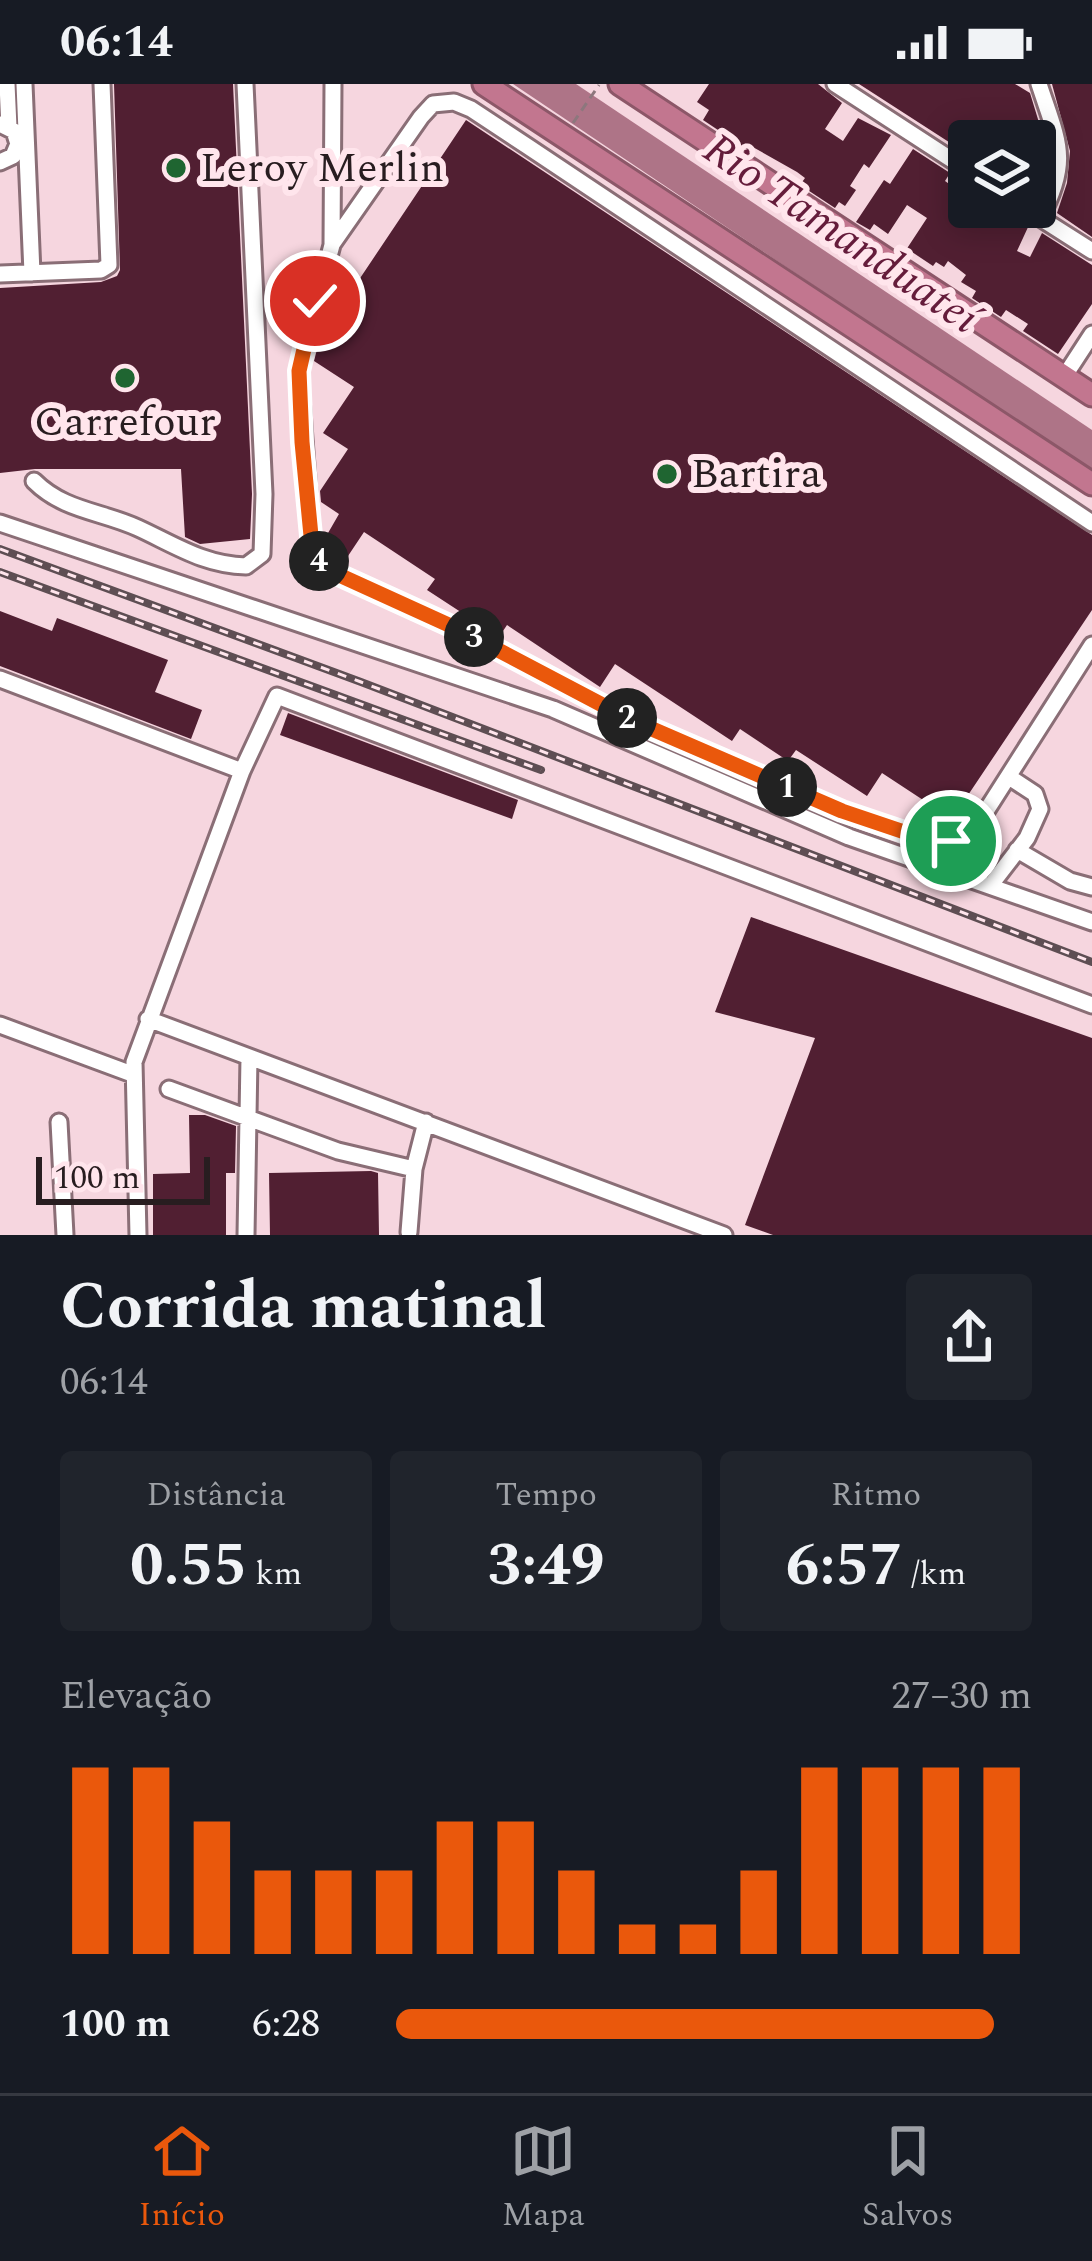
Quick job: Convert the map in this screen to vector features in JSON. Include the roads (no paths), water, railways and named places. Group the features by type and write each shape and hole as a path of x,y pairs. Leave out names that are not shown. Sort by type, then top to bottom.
{"highway":[{"path":"484,84 1092,484"},
{"path":"620,84 1092,395"}],"street":[{"path":"7,84 4,125 22,143"},
{"path":"24,84 22,143 32,273"},
{"path":"0,274 101,270 109,265 101,84"},
{"path":"34,481 66,506 137,528 196,557 246,566 262,554 264,494 245,84"},
{"path":"333,84 332,245 299,371 312,546 328,570 462,631 629,719 928,840 964,836 1009,777 1092,645"},
{"path":"835,84 948,158"},
{"path":"1037,86 1048,120"},
{"path":"332,245 421,117 433,104 454,102 1092,523"},
{"path":"0,162 14,156 22,143"},
{"path":"1056,146 1061,162 1056,184"},
{"path":"1056,228 1092,250"},
{"path":"1064,376 1092,334"},
{"path":"0,524 553,709 849,838 1092,922"},
{"path":"0,680 242,771"},
{"path":"138,1235 132,1074 148,1019 242,771 280,696 1092,1005"},
{"path":"989,886 1039,816 1035,794 1009,777"},
{"path":"1017,850 1070,881 1092,887"},
{"path":"148,1019 724,1235"},
{"path":"0,1025 132,1074"},
{"path":"245,1235 249,1057"},
{"path":"169,1089 338,1151 414,1169"},
{"path":"59,1123 65,1235"},
{"path":"410,1232 414,1169 426,1123"}],"railway":[{"path":"0,549 1092,962"},
{"path":"0,572 541,770"}],"place":[{"name":"Leroy Merlin","path":"176,168"},
{"name":"Carrefour","path":"125,378"},
{"name":"Bartira","path":"667,474"}],"water label":[{"name":"Rio Tamanduateí","path":"841,234"}]}
